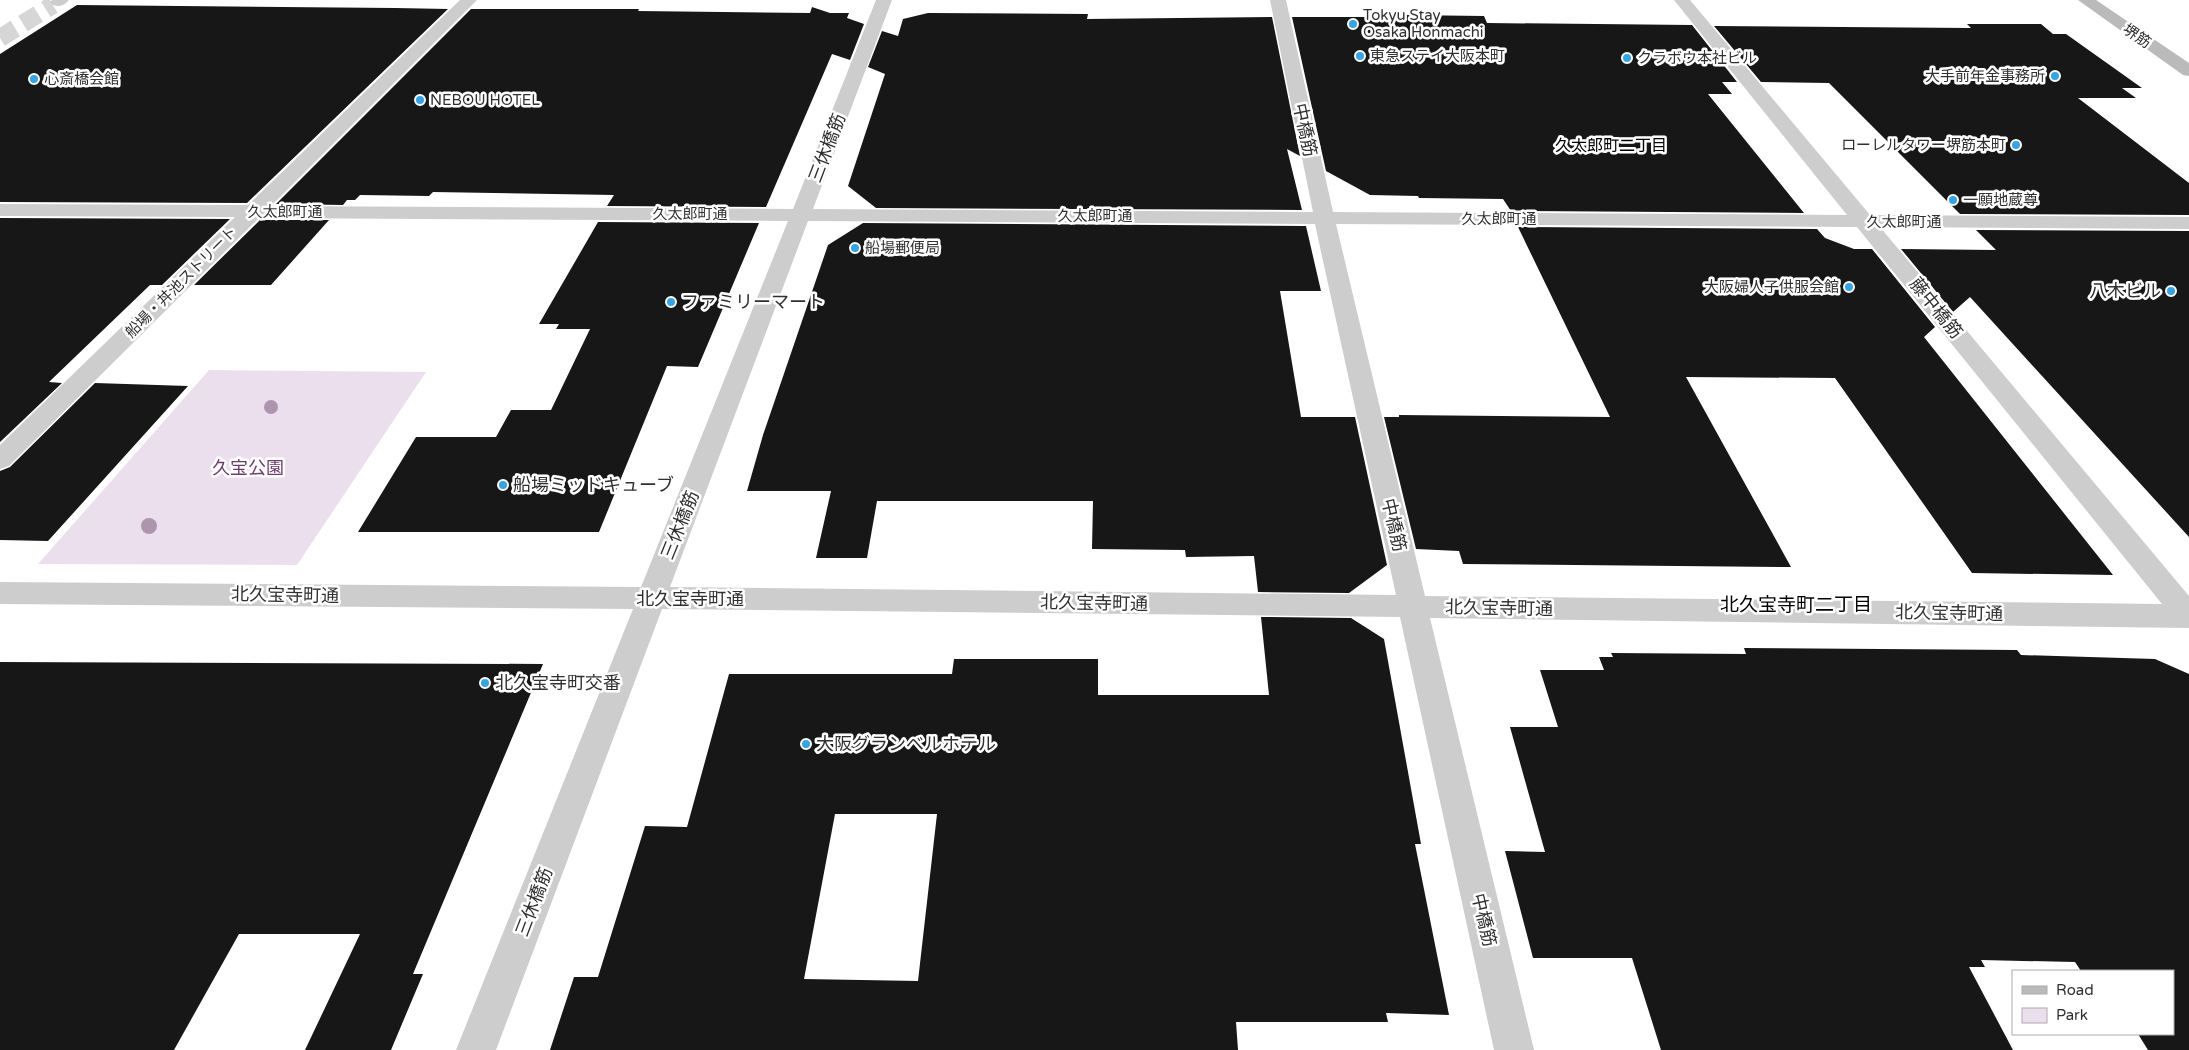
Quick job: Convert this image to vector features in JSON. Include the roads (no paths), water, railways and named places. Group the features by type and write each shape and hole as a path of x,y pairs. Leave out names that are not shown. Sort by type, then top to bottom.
{"main road":[{"name":"堺筋","path":"2086,0 2189,71"}],"street":[{"name":"船場・丼池ストリート","path":"0,460 469,0"},
{"name":"三休橋筋","path":"476,1050 884,0"},
{"name":"中橋筋","path":"1278,0 1324,218 1514,1050"},
{"name":"藤中橋筋","path":"1682,0 2189,616"},
{"name":"久太郎町通","path":"0,210 2189,223"},
{"name":"北久宝寺町通","path":"0,593 652,598 2189,616"}],"tunnel":[{"path":"0,38 53,5"}],"place":[{"name":"Tokyu Stay Osaka Honmachi","path":"1353,24"},
{"name":"東急ステイ大阪本町","path":"1360,56"},
{"name":"クラボウ本社ビル","path":"1627,58"},
{"name":"大手前年金事務所","path":"2055,76"},
{"name":"心斎橋会館","path":"34,79"},
{"name":"NEBOU HOTEL","path":"420,100"},
{"name":"ローレルタワー堺筋本町","path":"2016,145"},
{"name":"一願地蔵尊","path":"1953,200"},
{"name":"船場郵便局","path":"855,248"},
{"name":"大阪婦人子供服会館","path":"1849,287"},
{"name":"八木ビル","path":"2171,291"},
{"name":"ファミリーマート","path":"671,302"},
{"name":"船場ミッドキューブ","path":"503,485"},
{"name":"北久宝寺町交番","path":"485,683"},
{"name":"大阪グランべルホテル","path":"806,744"}],"district":[{"name":"久太郎町二丁目","path":"1611,145"},
{"name":"北久宝寺町二丁目","path":"1796,604"}],"park label":[{"name":"久宝公園","path":"248,468"}]}
